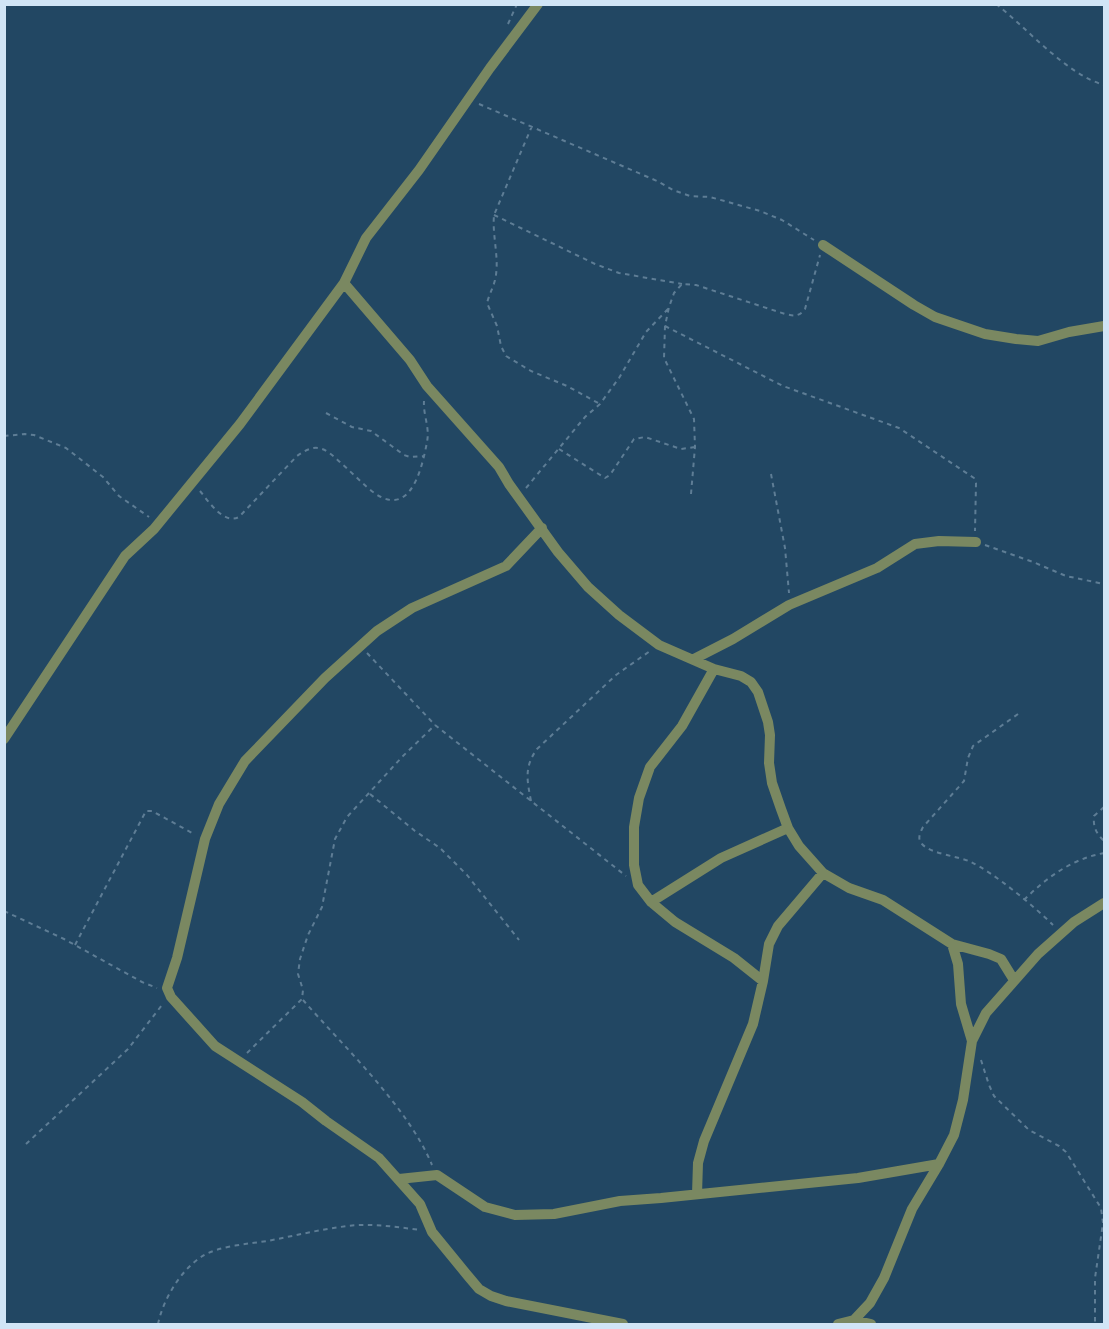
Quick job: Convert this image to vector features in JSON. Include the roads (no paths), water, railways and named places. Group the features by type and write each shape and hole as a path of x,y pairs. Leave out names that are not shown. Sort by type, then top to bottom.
{"street":[{"path":"4,739 125,556 158,524 240,424 344,283 366,238 419,170 538,4"},
{"path":"823,245 935,317 985,334 1038,341 1069,332 1104,326"},
{"path":"344,283 410,360 427,386 488,454 558,552 588,587 618,615 659,645 714,669 741,676 751,682 758,692 768,722 772,783 788,828 799,846 823,873 849,888 883,900 952,944 1001,959 1014,980"},
{"path":"542,528 506,566 412,608 377,631 325,678 245,761 219,804 205,839 177,958 167,988 170,995 215,1046 302,1102 379,1158 420,1204 432,1232 479,1289 506,1301 623,1324"},
{"path":"693,659 733,639 789,605 877,568 915,544 939,541 976,542"},
{"path":"714,669 681,726 650,767 639,798 634,827 634,865 638,885 651,902 675,922 734,958 763,981"},
{"path":"651,902 721,858 788,828"},
{"path":"697,1194 698,1163 704,1141 753,1024 769,944 778,926 823,873"},
{"path":"854,1320 870,1303 884,1278 912,1209 954,1135 963,1100 972,1041 986,1013 1014,980 1062,933 1074,922 1104,903"},
{"path":"952,944 958,964 961,1004 972,1041"},
{"path":"399,1179 437,1176 485,1207 515,1215 554,1214 620,1201 858,1178 939,1164"},
{"path":"838,1324 854,1320 871,1324"}]}
